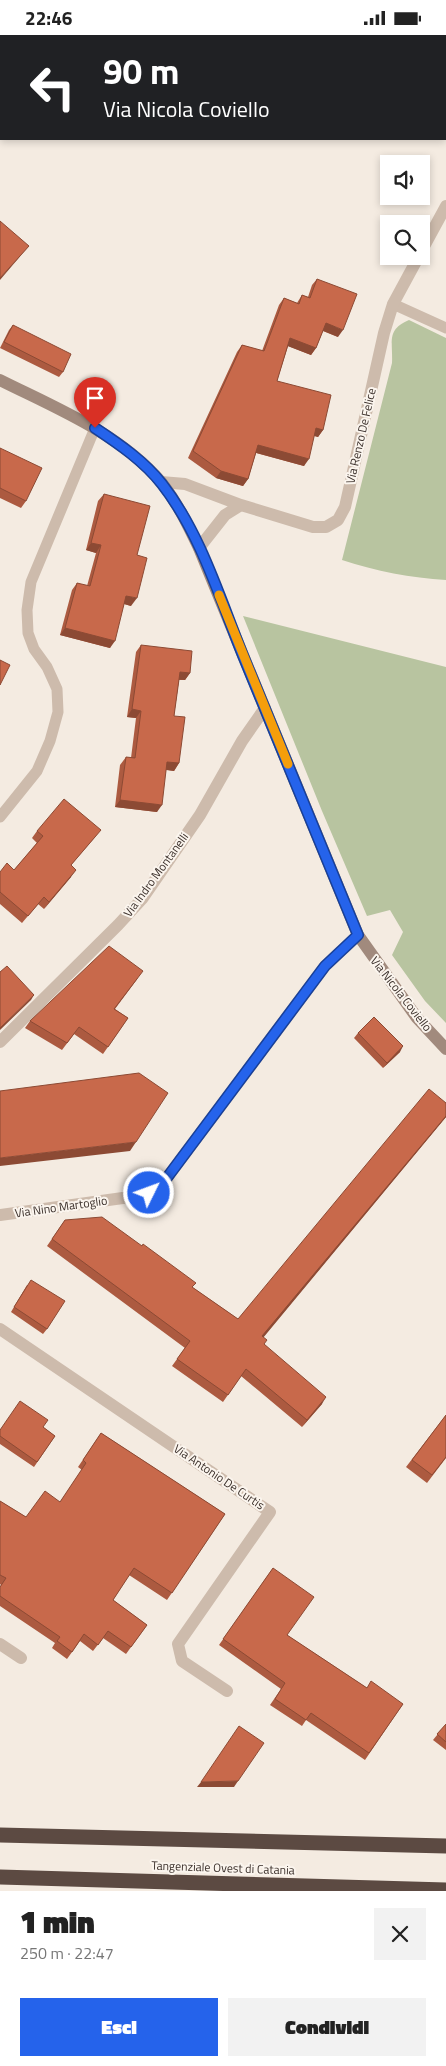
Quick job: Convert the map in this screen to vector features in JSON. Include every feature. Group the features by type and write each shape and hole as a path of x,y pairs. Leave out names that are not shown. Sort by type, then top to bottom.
{"highway":[{"path":"0,1835 446,1847"},
{"name":"Tangenziale Ovest di Catania","path":"0,1877 446,1890"}],"main road":[{"name":"Via Nicola Coviello","path":"0,379 95,428 120,445 161,482 184,517 199,548 358,935 417,1018 446,1049"}],"street":[{"path":"430,236 446,207"},
{"name":"Via Renzo De Felice","path":"241,505 312,527 326,527 338,520 345,507 384,333 393,304 414,265"},
{"path":"161,482 185,484 241,505"},
{"path":"199,548 225,515 241,505"},
{"name":"Via Indro Montanelli","path":"0,1042 142,899 200,815 242,741 265,708"},
{"name":"Via Nino Martoglio","path":"0,1215 149,1193 166,1179 325,966 358,935"},
{"name":"Via Antonio De Curtis","path":"0,1329 270,1512 178,1644 182,1661 227,1691"},
{"path":"0,1644 20,1658"}],"lane":[{"path":"393,304 446,328"},
{"path":"0,817 37,771 50,741 58,712 57,689 34,649 28,633 27,610 31,582 95,428"}],"green space":[{"path":"409,320 446,338 446,580 394,573 342,560 392,363 392,337 397,328"},
{"path":"243,616 446,667 446,1023 425,1001 392,955 403,932 390,910 367,916"}],"building":[{"path":"0,221 29,246 0,278"},
{"path":"317,279 357,294 343,330 326,323 316,348 290,338 277,381 331,395 323,430 316,428 309,459 258,445 248,479 221,471 193,451 242,345 264,351 284,298 299,304 302,295 310,298"},
{"path":"13,325 71,354 63,372 4,342"},
{"path":"0,448 42,468 26,501 0,488"},
{"path":"104,494 150,506 137,555 147,558 137,598 126,596 115,641 65,628 77,583 90,586 101,545 91,543"},
{"path":"141,645 192,651 190,673 180,672 174,716 185,717 179,763 167,762 162,805 120,800 126,757 135,758 141,711 132,709"},
{"path":"0,660 10,665 0,685"},
{"path":"64,799 101,830 71,865 76,870 49,902 44,897 28,916 0,892 0,872 7,863 14,870 43,836 37,831"},
{"path":"109,946 143,971 114,1009 128,1018 108,1047 79,1027 67,1043 30,1021"},
{"path":"7,966 34,995 0,1028 0,972"},
{"path":"374,1017 403,1046 387,1063 358,1033"},
{"path":"139,1073 168,1093 136,1142 0,1158 0,1091"},
{"path":"429,1089 446,1103 446,1116 262,1336 267,1340 264,1344 326,1397 307,1420 246,1369 228,1395 177,1359 190,1341 52,1239 65,1220 102,1217 196,1283 192,1287 238,1319"},
{"path":"31,1280 65,1301 47,1329 14,1307"},
{"path":"20,1401 48,1420 43,1427 55,1436 37,1462 0,1436 0,1430"},
{"path":"446,1415 446,1457 432,1475 412,1460"},
{"path":"101,1433 225,1514 172,1593 134,1568 113,1600 147,1625 131,1647 108,1631 98,1645 84,1634 72,1652 57,1641 60,1637 0,1596 0,1587 6,1578 0,1575 0,1501 26,1517 45,1491 60,1502 86,1463 83,1460"},
{"path":"273,1568 314,1597 287,1635 367,1688 371,1681 403,1704 369,1753 311,1713 306,1720 275,1699 285,1683 223,1639"},
{"path":"446,1724 446,1742 437,1734"},
{"path":"239,1726 264,1743 238,1781 201,1782"}],"slow traffic":[{"path":"219,595 288,764"}],"route":[{"path":"95,428 142,462 161,482 184,517 213,581 358,935 325,966 166,1179 149,1193"}]}
